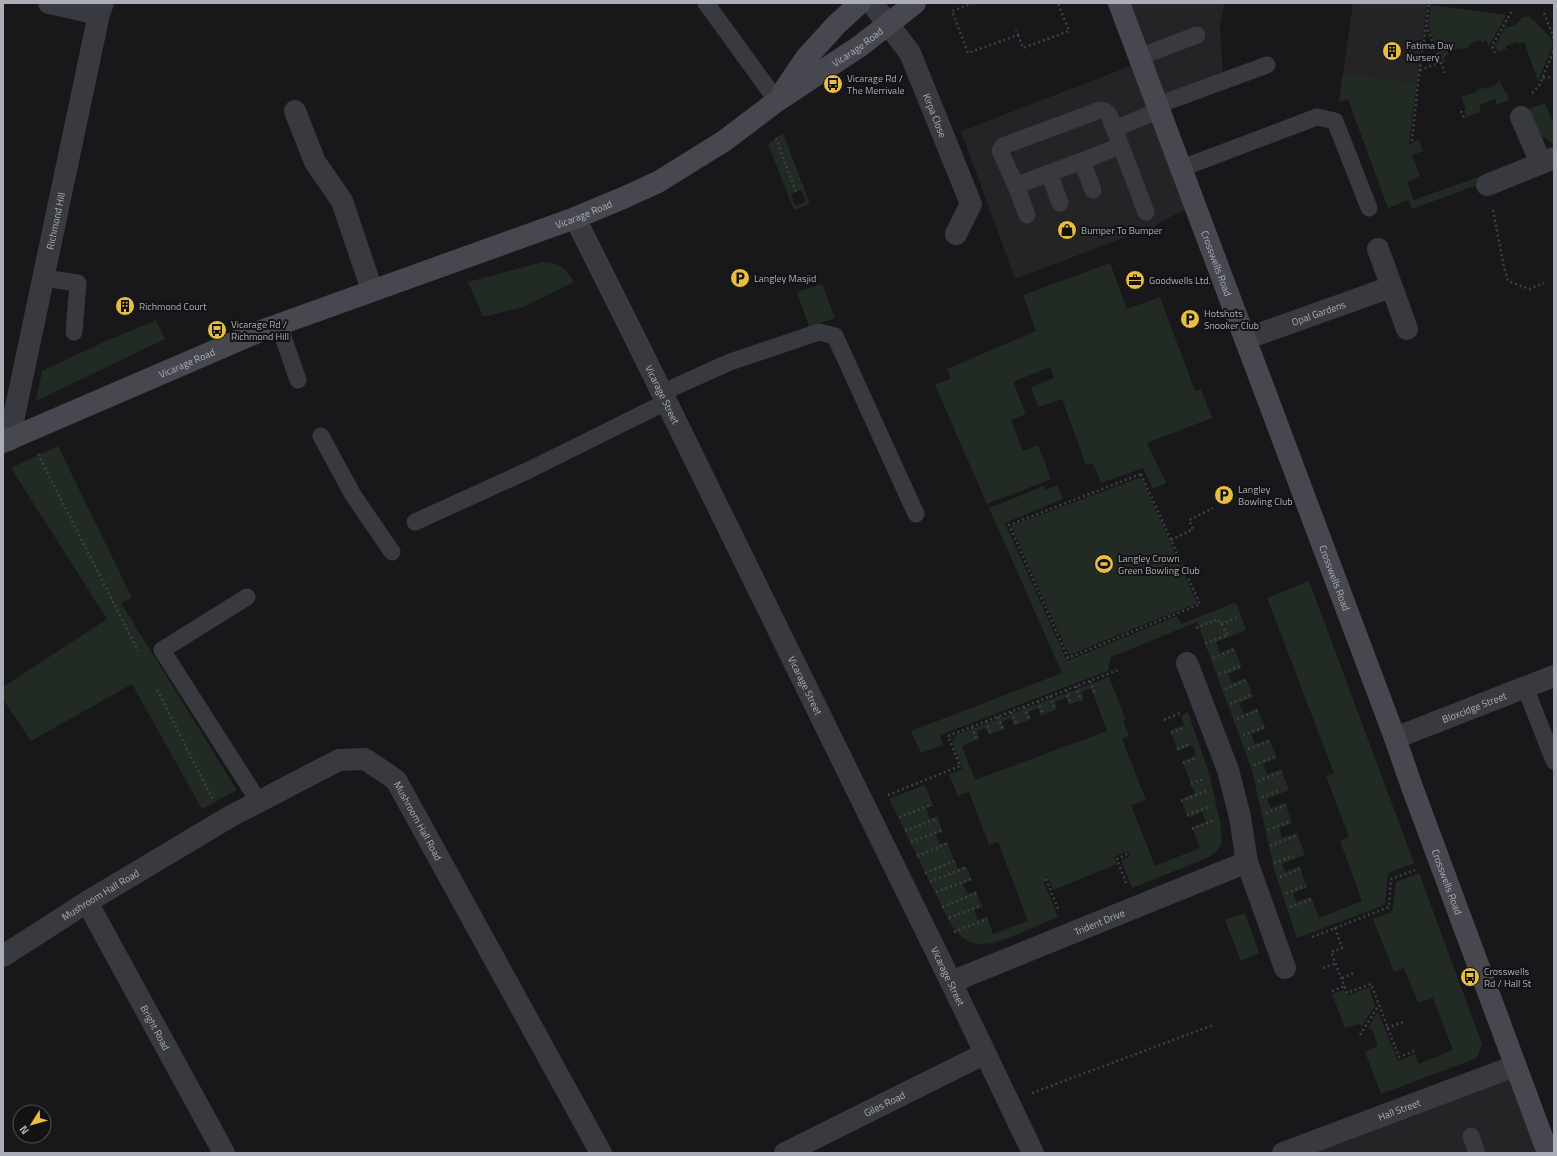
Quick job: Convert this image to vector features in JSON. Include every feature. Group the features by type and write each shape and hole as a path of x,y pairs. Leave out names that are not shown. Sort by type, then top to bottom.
{"main road":[{"name":"Vicarage Road","path":"777,101 806,58 836,25 860,3"},
{"name":"Vicarage Road","path":"6,441 258,332 574,218 658,182 724,141 777,101 860,46 915,3"},
{"name":"Crosswells Road","path":"1119,3 1395,738 1548,1153"}],"street":[{"path":"49,3 101,9"},
{"name":"Kirpa Close","path":"872,3 910,53 971,204 956,234"},
{"name":"Richmond Hill","path":"6,441 101,9"},
{"path":"295,111 315,162 342,201 372,290"},
{"path":"1487,185 1548,161 1521,117"},
{"name":"Vicarage Street","path":"574,218 951,982 984,1054 1033,1153"},
{"path":"1378,249 1407,329"},
{"name":"Opal Gardens","path":"1245,339 1391,287"},
{"path":"1187,663 1228,770 1240,817 1247,862 1285,968"},
{"name":"Bloxcidge Street","path":"1395,738 1554,676"},
{"name":"Mushroom Hall Road","path":"3,956 87,902 231,816 338,760 364,760 396,780 601,1153"},
{"name":"Trident Drive","path":"951,982 1064,938 1247,862"},
{"name":"Bright Road","path":"87,902 224,1153"},
{"name":"Giles Road","path":"785,1153 984,1054"},
{"name":"Hall Street","path":"1283,1153 1515,1066"}],"lane":[{"path":"706,3 777,101"},
{"path":"1139,57 1197,35"},
{"path":"1114,129 1158,107 1267,65"},
{"path":"1027,215 1000,151 1003,146 1100,110 1105,111 1109,115 1146,212"},
{"path":"1182,168 1317,117 1335,121 1369,208"},
{"path":"1016,186 1120,146"},
{"path":"1082,161 1093,190"},
{"path":"1049,173 1060,203"},
{"path":"43,278 78,283 74,332"},
{"path":"279,325 298,380"},
{"path":"414,522 527,471 730,362 819,332 835,336 916,514"},
{"path":"321,436 353,495 392,552"},
{"path":"247,597 162,650 259,802"},
{"path":"1525,687 1554,761"},
{"path":"1471,1136 1477,1153"}],"path":[{"path":"973,3 952,11 968,53 1018,35"},
{"path":"1016,30 1023,48 1069,31 1058,3"},
{"path":"1412,141 1419,71 1429,3"},
{"path":"1495,53 1492,46 1512,11"},
{"path":"1544,13 1554,38"},
{"path":"1426,25 1446,73"},
{"path":"1539,86 1554,50"},
{"path":"1419,71 1441,62"},
{"path":"1543,78 1554,77"},
{"path":"1461,111 1465,120"},
{"path":"776,138 796,192"},
{"path":"1493,209 1508,281 1529,288 1544,282"},
{"path":"36,451 141,658"},
{"path":"1141,474 1171,540 1200,604 1068,658 1009,524 1141,474"},
{"path":"1171,540 1193,529 1189,520 1213,508"},
{"path":"1221,624 1240,616"},
{"path":"1196,628 1218,619 1228,635 1202,645"},
{"path":"1208,660 1235,649"},
{"path":"1214,676 1241,666"},
{"path":"881,798 960,766 948,736 1118,670"},
{"path":"1220,691 1247,680"},
{"path":"1090,681 1095,694"},
{"path":"155,686 213,800"},
{"path":"1076,686 1081,701"},
{"path":"1066,690 1071,704"},
{"path":"1226,706 1252,695"},
{"path":"1050,696 1055,710"},
{"path":"1038,702 1043,715"},
{"path":"1024,706 1029,720"},
{"path":"1231,721 1258,710"},
{"path":"1011,712 1017,725"},
{"path":"998,717 1003,730"},
{"path":"986,722 991,735"},
{"path":"972,727 977,740"},
{"path":"1238,737 1265,727"},
{"path":"1256,746 1270,741"},
{"path":"1262,762 1276,756"},
{"path":"1252,783 1282,772"},
{"path":"1181,801 1210,789"},
{"path":"1256,800 1280,790"},
{"path":"892,820 931,805"},
{"path":"1187,815 1214,805"},
{"path":"1259,815 1286,805"},
{"path":"899,834 938,818"},
{"path":"1192,829 1218,819"},
{"path":"1263,832 1292,821"},
{"path":"905,845 942,830"},
{"path":"1266,847 1297,835"},
{"path":"911,858 948,843"},
{"path":"1128,886 1117,858 1129,853"},
{"path":"1269,865 1294,856"},
{"path":"920,875 954,861"},
{"path":"924,885 967,867"},
{"path":"1312,937 1389,907 1391,880 1421,867"},
{"path":"1273,879 1300,869"},
{"path":"930,895 971,879"},
{"path":"1046,879 1060,914"},
{"path":"1279,896 1306,886"},
{"path":"936,909 977,893"},
{"path":"1283,910 1312,899"},
{"path":"942,921 982,905"},
{"path":"950,934 987,919"},
{"path":"1335,928 1342,948 1332,952 1347,993 1371,984 1399,1058 1414,1052"},
{"path":"1323,968 1336,963"},
{"path":"1342,978 1354,973"},
{"path":"1332,991 1345,986"},
{"path":"1360,1035 1379,1005"},
{"path":"1387,1028 1403,1022"},
{"path":"1028,1095 1213,1025"}],"shaded area":[{"path":"1119,3 1225,3 1220,25 1223,75 1156,100 1197,206 1174,215 1155,226 1015,279 961,131 1141,62"},
{"path":"1353,3 1427,3 1406,168 1388,208 1348,99 1339,102"},
{"path":"1431,5 1506,15 1489,46 1486,40 1469,44 1469,47 1448,52 1449,54 1444,57 1446,62 1443,63 1428,25"},
{"path":"1523,17 1530,17 1550,37 1553,45 1538,81 1524,42 1519,44 1518,42 1506,46 1506,49 1498,52 1495,45 1505,28 1514,26"},
{"path":"1343,74 1416,84 1409,144 1419,140 1423,151 1412,155 1420,176 1407,182 1414,200 1481,176 1483,183 1412,209 1408,200 1388,208 1348,99 1339,102"},
{"path":"1500,81 1509,100 1497,105 1495,99 1479,105 1481,112 1467,117 1464,110 1466,109 1461,96 1477,92 1477,90 1485,87 1486,89"},
{"path":"1545,103 1554,125 1554,144 1540,135 1529,109"},
{"path":"783,133 810,204 794,210 768,144","holes":["801,190 806,202 795,206 791,194"]},
{"path":"543,262 562,267 574,282 521,308 483,317 468,282"},
{"path":"1110,263 1127,309 1160,297 1195,391 1201,389 1212,418 1147,443 1166,483 1153,489 1143,468 1101,483 1093,463 1086,465 1062,399 1038,407 1031,387 1054,378 1050,367 1013,382 1026,414 1011,420 1023,451 1038,445 1051,479 987,504 935,385 951,378 947,369 1036,331 1023,295"},
{"path":"822,284 835,318 809,327 797,292"},
{"path":"156,320 165,339 36,401 42,371 97,345"},
{"path":"58,446 132,598 121,603 237,790 202,809 132,684 31,741 3,699 3,687 107,619 11,468"},
{"name":"Langley Crown Green Bowling Club","path":"1141,477 1197,603 1069,655 1011,526"},
{"path":"1057,485 1063,499 1005,523 1067,661 1177,616 1181,624 1236,602 1246,630 1216,642 1220,653 1234,647 1242,668 1228,674 1232,683 1246,678 1253,697 1239,703 1244,714 1257,708 1265,729 1251,734 1255,744 1269,739 1277,758 1263,764 1267,774 1281,769 1289,790 1267,799 1271,808 1285,803 1292,823 1279,828 1282,838 1297,833 1305,855 1282,864 1285,872 1299,866 1307,887 1293,893 1296,902 1311,897 1319,918 1362,901 1340,841 1349,837 1326,776 1334,773 1267,598 1309,581 1414,863 1388,873 1385,905 1297,938 1274,869 1252,770 1197,622 1111,657 1108,671 940,735 943,745 921,753 911,731 1062,673 989,508 1044,486 1046,490"},
{"path":"1109,677 1126,720 1123,721 1129,736 1122,739 1146,800 1131,805 1155,866 1200,848 1192,827 1206,822 1202,812 1188,818 1181,799 1195,793 1182,761 1196,755 1192,745 1178,751 1170,730 1184,725 1181,716 1188,712 1210,776 1220,822 1222,839 1220,847 1214,854 1205,859 1132,888 1121,860 1130,856 1128,851 1114,857 1117,864 1053,890 1048,877 1044,882 1058,917 998,942 980,944 972,942 964,938 956,931 949,921 889,799 925,785 933,806 926,808 930,819 937,816 943,832 936,834 940,844 947,842 958,869 966,866 972,880 963,884 968,894 976,891 982,907 974,910 978,920 987,917 993,934 1028,921 998,842 989,845 969,792 958,796 949,775 962,769 952,741 958,734","holes":["1091,688 1107,731 975,780 962,746 979,739 977,731 986,728 989,735 1005,729 1002,722 1011,718 1014,726 1031,719 1029,712 1038,708 1041,716 1057,709 1055,702 1066,698 1069,705 1084,699 1081,692"]},
{"path":"1419,873 1482,1044 1477,1058 1381,1094 1365,1052 1378,1046 1373,1031 1368,1028 1378,1012 1398,1061 1415,1054 1419,1064 1453,1050 1433,998 1418,1003 1404,968 1394,972 1373,919 1392,912 1396,882"},
{"path":"1245,913 1259,953 1241,961 1225,920"},
{"path":"1369,987 1375,1006 1362,1026 1358,1024 1345,1028 1332,994 1344,990 1347,996"},
{"path":"1515,1066 1548,1153 1283,1153"}],"place":[{"name":"Fatima Day Nursery","path":"1392,51"},
{"name":"Vicarage Rd / The Merrivale","path":"833,84"},
{"name":"Bumper To Bumper","path":"1067,230"},
{"name":"Langley Masjid","path":"740,278"},
{"name":"Goodwells Ltd.","path":"1135,280"},
{"name":"Richmond Court","path":"125,306"},
{"name":"Hotshots Snooker Club","path":"1190,319"},
{"name":"Vicarage Rd / Richmond Hill","path":"217,330"},
{"name":"Langley Bowling Club","path":"1224,495"},
{"name":"Langley Crown Green Bowling Club","path":"1104,564"},
{"name":"Crosswells Rd / Hall St","path":"1470,977"}]}
